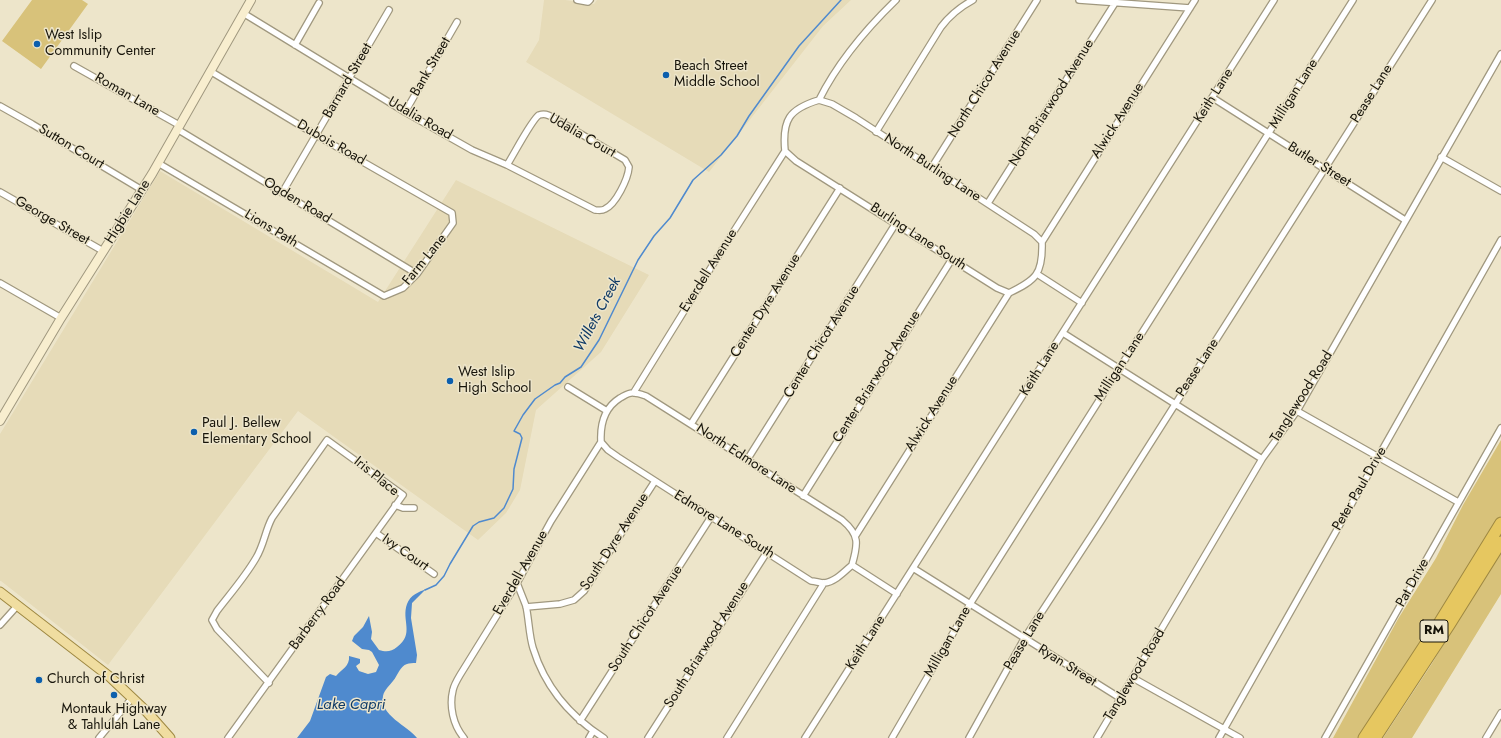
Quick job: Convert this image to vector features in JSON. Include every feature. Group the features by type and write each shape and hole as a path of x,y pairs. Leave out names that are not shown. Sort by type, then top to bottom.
{"highway":[{"name":"RM","path":"1364,738 1440,622 1501,523"},
{"name":"RM","path":"1375,738 1449,626 1501,542"}],"main road":[{"name":"Higbie Lane","path":"0,421 61,318 142,190 251,0"},
{"path":"0,592 110,677 170,738"}],"street":[{"path":"577,0 589,1"},
{"path":"785,151 784,142 786,124 790,116 799,108 819,100 825,87 850,50 876,19 896,0"},
{"path":"876,132 941,27 951,14 963,5 974,0"},
{"name":"North Chicot Avenue","path":"932,167 1037,0"},
{"path":"1079,0 1190,8"},
{"name":"Alwick Avenue","path":"1042,242 1195,0"},
{"name":"Keith Lane","path":"805,738 1274,0"},
{"name":"Milligan Lane","path":"892,738 970,604 1353,0"},
{"name":"Pease Lane","path":"969,738 1024,639 1101,522 1174,404 1432,0"},
{"path":"295,45 318,3"},
{"name":"North Briarwood Avenue","path":"988,203 1115,3"},
{"name":"Barnard Street","path":"282,193 389,10"},
{"name":"Udalia Road","path":"243,13 405,112 472,150 507,165 595,210 603,210"},
{"name":"Bank Street","path":"405,112 457,22"},
{"name":"Tanglewood Road","path":"1097,738 1262,459 1296,411 1501,54"},
{"name":"Roman Lane","path":"74,66 178,127"},
{"name":"Dubois Road","path":"210,71 452,214"},
{"name":"Butler Street","path":"1213,98 1405,220"},
{"name":"North Burling Lane","path":"819,100 832,104 932,167 1034,234 1042,242"},
{"name":"Sutton Court","path":"0,106 142,190"},
{"name":"Udalia Court","path":"507,165 532,122 538,116 545,114 554,118 625,160 629,167 626,179 612,204 603,210"},
{"name":"Ogden Road","path":"178,127 282,193 416,274"},
{"name":"Burling Lane South","path":"785,151 796,161 997,288 1009,293"},
{"name":"Everdell Avenue","path":"634,392 785,151"},
{"path":"1441,157 1501,191"},
{"name":"Lions Path","path":"158,163 384,296"},
{"name":"Center Dyre Avenue","path":"691,424 840,188"},
{"name":"George Street","path":"0,192 103,251"},
{"name":"Farm Lane","path":"384,296 403,288 416,274 453,223 452,214"},
{"name":"Center Chicot Avenue","path":"747,460 896,223"},
{"name":"Peter Paul Drive","path":"1219,738 1501,240"},
{"path":"1009,293 1030,282 1037,274 1042,258 1042,242"},
{"name":"Center Briarwood Avenue","path":"803,496 952,259"},
{"path":"1037,274 1082,303"},
{"path":"0,283 61,318"},
{"name":"Alwick Avenue","path":"856,535 1009,293"},
{"path":"1063,333 1262,459"},
{"path":"568,387 607,411 614,402 634,392"},
{"name":"North Edmore Lane","path":"634,392 646,396 842,520 856,535"},
{"name":"Everdell Avenue","path":"464,738 455,723 452,711 451,706 453,689 460,675 517,583 551,520 601,442 601,429 607,411"},
{"path":"1296,411 1458,502"},
{"name":"Pat Drive","path":"1325,738 1501,428"},
{"name":"Iris Place","path":"268,683 217,629 212,620 217,611 256,559 262,546 266,529 272,518 327,440 402,495 395,505 403,508 414,508"},
{"name":"Edmore Lane South","path":"601,442 608,450 618,457 811,581 824,583"},
{"name":"South Dyre Avenue","path":"526,607 560,604 574,600 584,591 655,481"},
{"name":"Barberry Road","path":"228,738 395,505"},
{"name":"South Chicot Avenue","path":"580,721 711,517"},
{"name":"Ivy Court","path":"376,533 434,574"},
{"path":"727,738 824,583 840,576 852,565 856,553 856,535"},
{"name":"South Briarwood Avenue","path":"648,738 767,552"},
{"path":"852,565 897,594"},
{"name":"Ryan Street","path":"914,568 1024,639 1120,698"},
{"path":"517,583 526,607 534,648 548,682 557,696 570,711 580,721 604,738"},
{"path":"0,625 18,605"},
{"path":"1133,678 1240,738"},
{"path":"99,738 132,698"},
{"path":"1486,738 1501,713"},
{"path":"589,738 593,731"}],"shaded area":[{"path":"32,0 82,0 88,4 41,69 2,41"},
{"name":"Beach Street Middle School","path":"544,0 565,0 594,4 597,0 851,0 823,26 709,172 526,62 539,40"},
{"path":"160,171 378,302 456,180 649,275 601,352 536,410 520,490 506,513 478,540 298,411 108,665 0,581 0,434"},
{"path":"1501,440 1501,516 1469,570 1360,738 1333,738 1398,619 1436,558 1463,505"},
{"path":"1501,550 1501,594 1412,738 1383,738 1431,665"}],"water":[{"name":"Lake Capri","path":"426,589 412,603 411,618 417,655 416,663 405,665 399,671 383,696 385,709 395,720 417,738 297,738 310,721 326,677 330,674 336,676 347,665 349,656 360,659 360,663 356,666 359,671 368,674 376,672 379,665 372,652 362,649 352,641 354,636 363,627 369,616 372,632 371,639 379,650 391,651 402,642 405,637 405,616 408,601 415,594"}],"waterway":[{"name":"Willets Creek","path":"425,590 436,585 444,576 473,526 479,522 494,518 504,508 513,489 514,469 522,438 520,434 514,431 523,415 535,399 581,367 599,340 638,260 654,236 670,218 693,180 721,155 737,136 749,116 799,46 841,0"}],"place":[{"name":"West Islip Community Center","path":"37,44"},
{"name":"Beach Street Middle School","path":"666,75"},
{"name":"West Islip High School","path":"450,381"},
{"name":"Paul J. Bellew Elementary School","path":"194,432"},
{"name":"Church of Christ","path":"39,680"},
{"name":"Montauk Highway & Tahlulah Lane","path":"114,695"}]}
